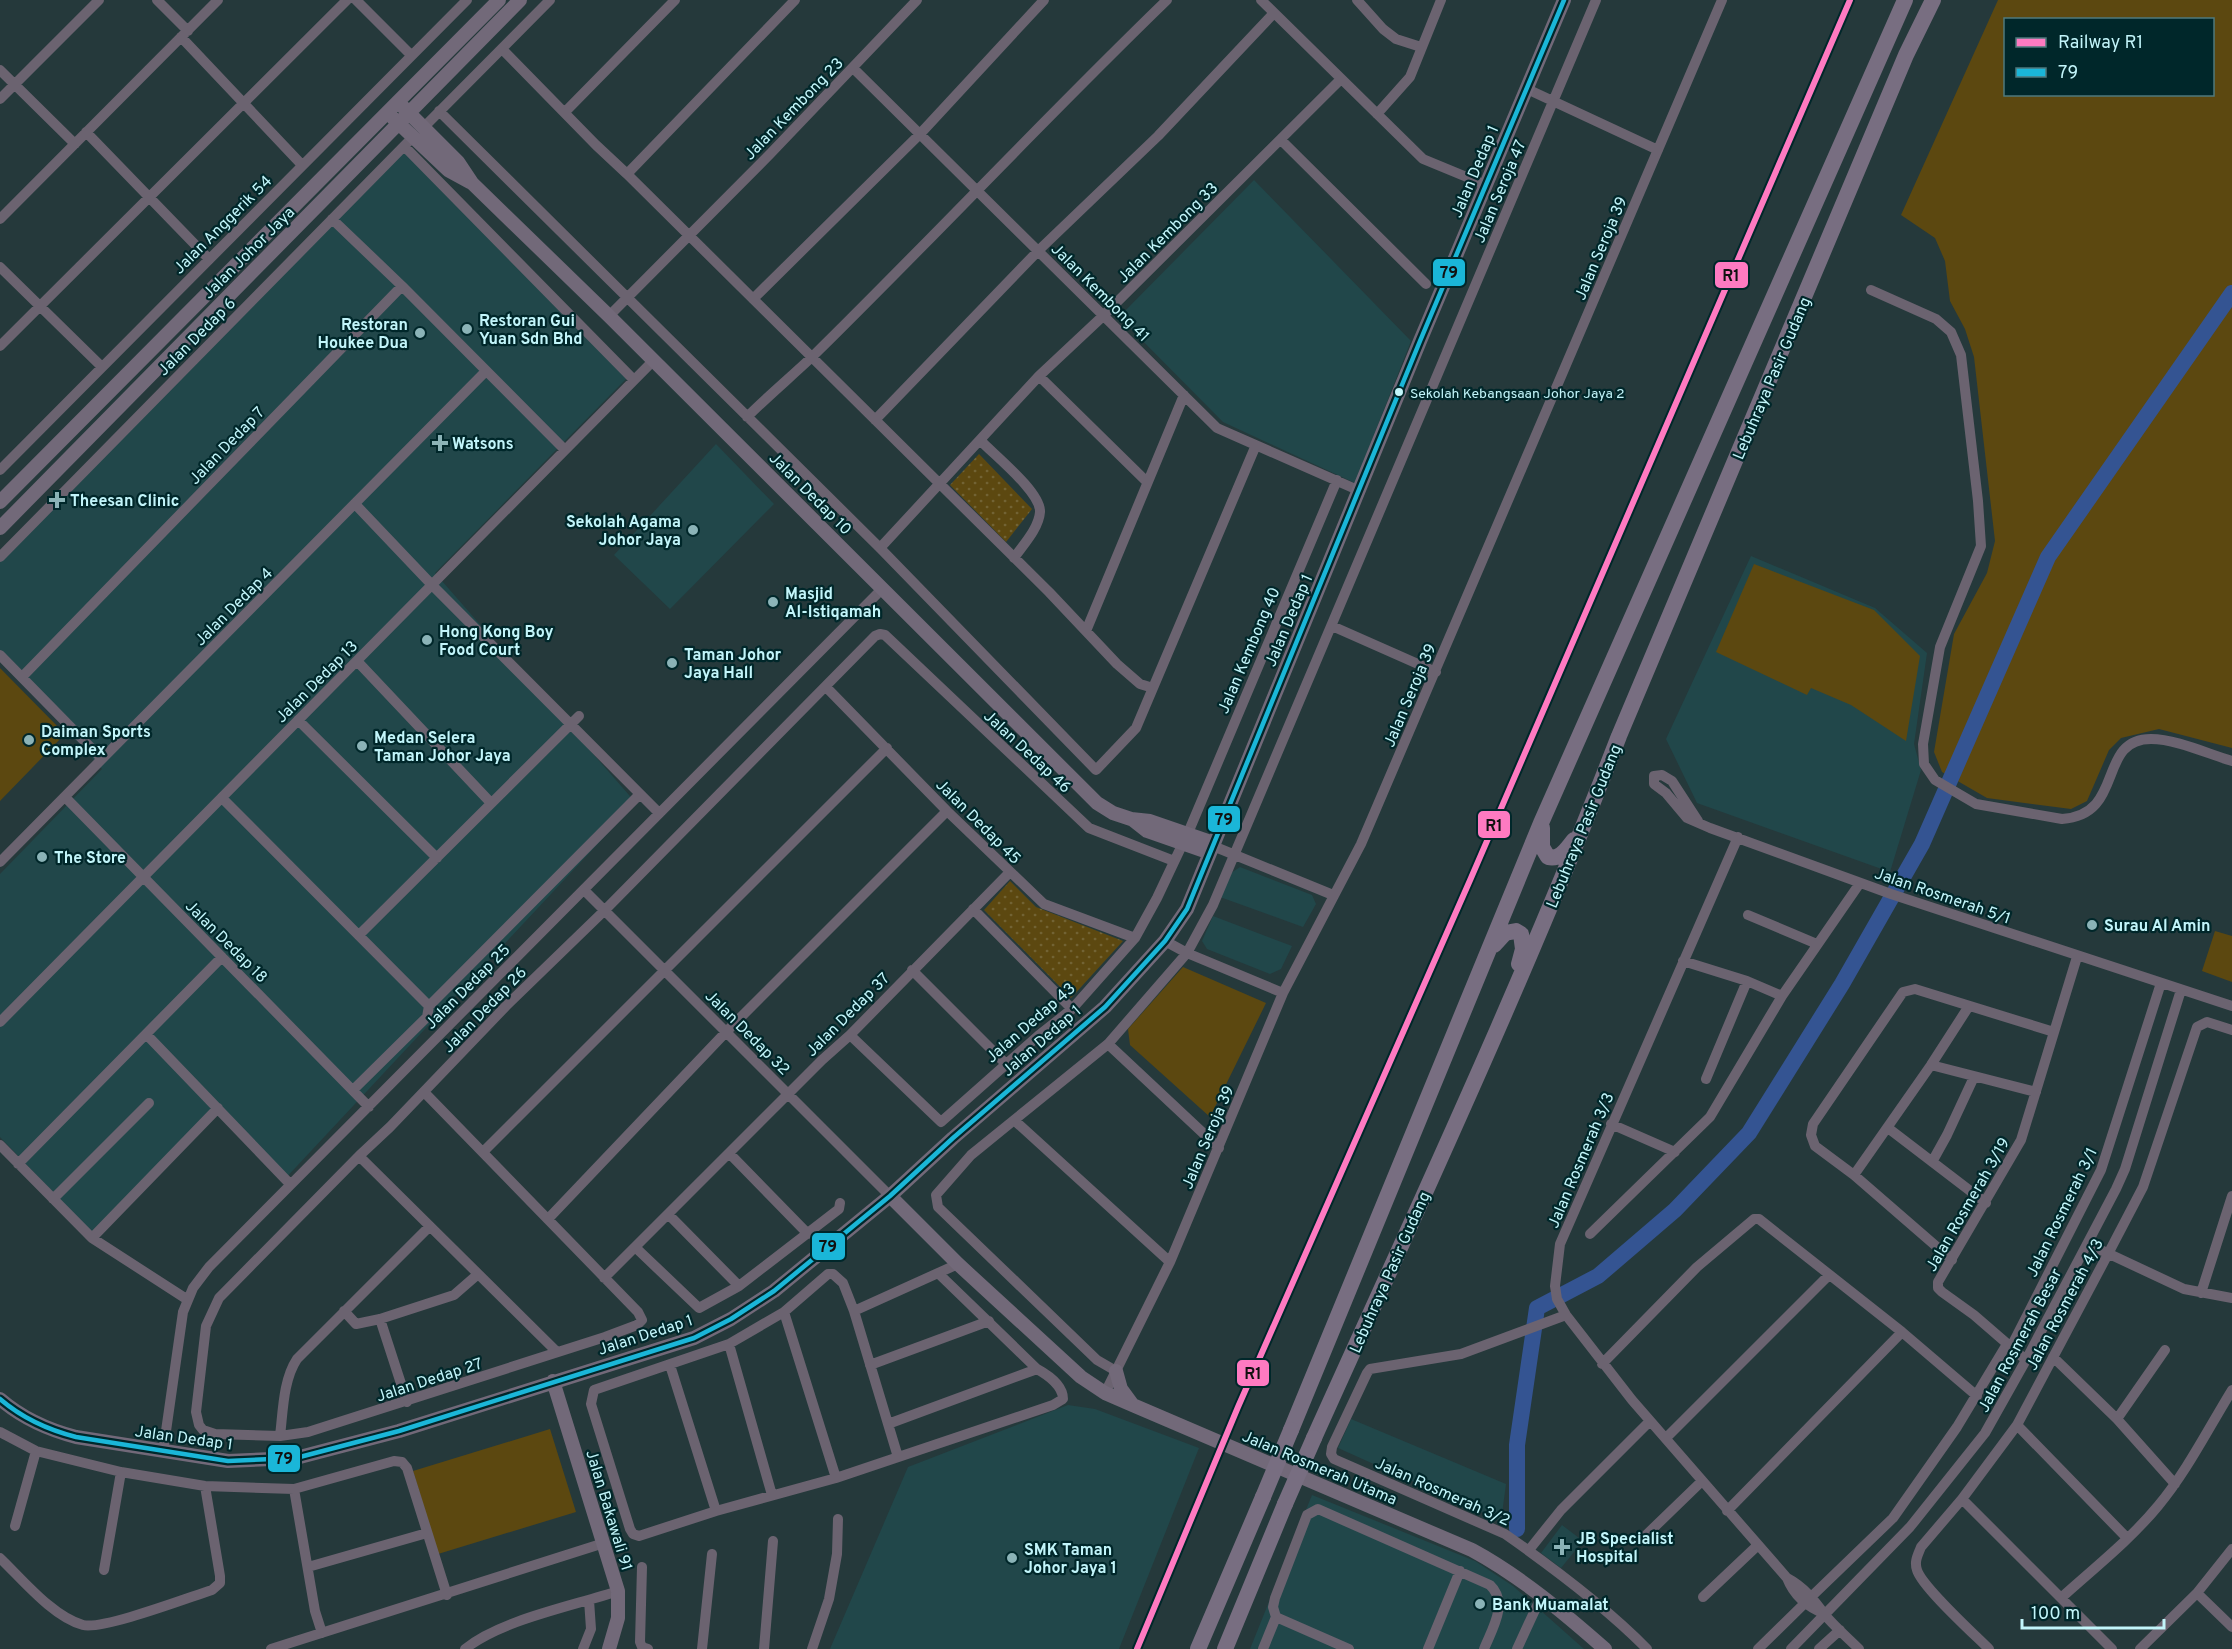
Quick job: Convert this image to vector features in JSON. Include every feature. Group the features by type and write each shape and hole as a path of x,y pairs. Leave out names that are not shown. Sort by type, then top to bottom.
{"highway":[{"name":"Lebuhraya Pasir Gudang","path":"1198,1649 1542,823 1905,0"},
{"name":"Lebuhraya Pasir Gudang","path":"1225,1649 1314,1438 1511,1000 1619,736 1906,55 1933,0"},
{"path":"1542,823 1542,848 1548,857 1560,856 1582,830"},
{"path":"1486,955 1505,933 1516,931 1521,934 1523,949 1511,1000"}],"main road":[{"name":"Jalan Johor Jaya","path":"0,502 499,0"},
{"name":"Jalan Johor Jaya","path":"0,528 520,0"},
{"name":"Jalan Dedap 1","path":"0,1399 22,1415 55,1431 163,1452 228,1461 296,1458 399,1431 694,1338 731,1319 774,1291 890,1196 962,1130 1105,1007 1165,941 1187,909 1564,0"},
{"name":"Jalan Dedap 10","path":"398,102 414,137 448,170 472,183 609,316 1097,803 1113,813 1131,819 1148,831 1185,838 1213,847"},
{"name":"Jalan Dedap 10","path":"387,112 404,118"},
{"name":"Jalan Rosmerah Utama","path":"890,1196 958,1264 1081,1377 1105,1393 1472,1550 1490,1560 1541,1597 1605,1649"},
{"path":"1116,1371 1121,1389 1135,1406"},
{"name":"Jalan Bakawali 91","path":"553,1381 618,1591 618,1618 609,1649"}],"street":[{"path":"0,99 99,0"},
{"path":"158,0 244,103 302,165"},
{"path":"0,219 218,0"},
{"path":"0,346 347,0"},
{"path":"356,0 411,55"},
{"name":"Jalan Anggerik 54","path":"0,470 466,0"},
{"name":"Jalan Dedap 6","path":"0,557 550,0"},
{"path":"565,112 675,0"},
{"path":"627,174 795,0"},
{"name":"Jalan Kembong 23","path":"609,316 690,236 916,0"},
{"path":"753,299 920,134 1044,0"},
{"path":"747,417 779,385 811,358 1167,0"},
{"path":"1261,0 1423,159 1486,185"},
{"path":"1377,114 1410,77 1441,0"},
{"name":"Jalan Seroja 47","path":"1116,1371 1096,1360 938,1207 936,1195 971,1155 1108,1044 1186,953 1213,906 1596,0"},
{"name":"Jalan Seroja 39","path":"1105,1393 1170,1262 1283,993 1361,844 1722,0"},
{"path":"1363,2 1395,39 1421,47"},
{"path":"875,420 1038,251 1158,136 1274,13"},
{"path":"502,49 596,145 1014,558 1117,664 1140,684 1153,688"},
{"name":"Jalan Kembong 41","path":"853,68 1217,428 1360,491"},
{"path":"0,70 75,144"},
{"name":"Jalan Kembong 33","path":"880,548 1039,376 1103,316 1341,79"},
{"path":"1527,89 1658,150"},
{"path":"440,111 880,548 1096,770 1136,728 1256,445"},
{"path":"87,132 209,259"},
{"path":"414,137 634,380"},
{"path":"1281,140 1426,284"},
{"path":"332,219 565,450"},
{"path":"0,267 102,367"},
{"name":"Jalan Dedap 7","path":"22,677 402,286"},
{"path":"1871,290 1936,319 1951,332 1961,355 1981,546 1940,647 1923,744 1924,764 1935,780 1976,804 2062,819 2087,814 2096,806 2122,751 2134,741 2166,740 2232,761"},
{"name":"Jalan Dedap 13","path":"0,1022 653,361"},
{"name":"Jalan Dedap 4","path":"0,862 486,371"},
{"path":"1039,376 1147,482"},
{"path":"1086,631 1184,395"},
{"path":"980,441 1031,491 1039,504 1040,513 1037,524 1014,558"},
{"name":"Jalan Kembong 40","path":"1185,838 1337,480"},
{"path":"355,504 432,585 575,720 659,813"},
{"name":"Jalan Dedap 25","path":"163,1452 181,1323 188,1300 200,1277 882,589"},
{"path":"1332,626 1436,672"},
{"name":"Jalan Dedap 26","path":"218,1434 203,1430 199,1425 196,1412 206,1326 216,1302 506,1006 605,910 880,633"},
{"name":"Jalan Dedap 46","path":"880,633 885,635 1089,828 1174,861"},
{"path":"0,655 102,759"},
{"path":"357,662 491,803"},
{"name":"Jalan Dedap 45","path":"826,687 1009,873 1044,904 1135,938"},
{"path":"298,720 437,858"},
{"path":"360,934 575,720"},
{"path":"483,1152 887,748"},
{"name":"Jalan Rosmerah 5/1","path":"1698,821 1672,781 1662,775 1654,776 1654,784 1666,793 1678,810 1687,818 1710,828 1891,894 2077,957 2232,1006"},
{"path":"353,1090 427,1017 429,1006 640,794"},
{"name":"Jalan Dedap 18","path":"64,797 369,1107"},
{"path":"222,798 360,934 429,1006"},
{"path":"548,1219 726,1032 947,811"},
{"name":"Jalan Rosmerah 3/3","path":"1738,837 1560,1244 1557,1299 1602,1364 1787,1578 1791,1589 1825,1614 1859,1649"},
{"name":"Jalan Dedap 43","path":"850,1035 941,1122 1072,1009 1135,938 1185,838"},
{"path":"1213,847 1333,895"},
{"name":"Jalan Dedap 37","path":"604,1278 850,1035 1009,873"},
{"path":"1590,1234 1710,1117 1782,996 1860,883"},
{"name":"Jalan Dedap 32","path":"584,890 890,1196"},
{"path":"973,909 1072,1009"},
{"path":"1748,915 1817,944"},
{"path":"1165,941 1186,953 1283,993"},
{"path":"18,1164 222,957"},
{"name":"Jalan Rosmerah 3/19","path":"2026,1360 1938,1288 1938,1282 2021,1140 2077,957"},
{"path":"1683,961 1748,981 1782,996"},
{"path":"912,970 1006,1064"},
{"path":"1706,1079 1748,981"},
{"name":"Jalan Rosmerah 3/1","path":"1808,1600 1893,1518 1977,1396 2009,1345 2102,1170 2161,983"},
{"path":"1952,1260 1854,1175 1815,1146 1811,1129 1896,1000 1908,990 1915,989 2054,1032"},
{"name":"Jalan Rosmerah Besar","path":"1791,1649 1910,1527 1989,1426 2088,1244 2125,1169 2181,990"},
{"path":"1854,1175 1969,1006"},
{"name":"Jalan Rosmerah 4/3","path":"1989,1649 1921,1579 1915,1563 1921,1547 1962,1498 2017,1425 2108,1254 2143,1187 2197,1028 2207,1022 2232,1030"},
{"path":"146,1034 290,1184"},
{"path":"1108,1044 1219,1148"},
{"path":"1931,1065 2036,1092"},
{"path":"1932,1162 1974,1077"},
{"path":"424,1092 604,1278"},
{"path":"53,1199 149,1103"},
{"path":"92,1238 218,1108"},
{"path":"1014,1120 1170,1262"},
{"path":"1611,1124 1675,1152"},
{"path":"1888,1128 1986,1203"},
{"path":"0,1145 92,1238 188,1300"},
{"path":"729,1153 808,1234"},
{"path":"359,1156 557,1352"},
{"path":"635,1247 699,1308 739,1287 839,1209 840,1203"},
{"path":"2201,1293 2231,1203"},
{"path":"668,1214 739,1287"},
{"path":"1602,1364 1697,1267 1754,1219 1759,1219 1902,1332 1977,1396"},
{"path":"280,1436 286,1395 294,1365 344,1311 429,1227"},
{"path":"2088,1244 2184,1289 2232,1298"},
{"path":"854,1311 958,1264"},
{"path":"898,1457 854,1311 843,1283 833,1274 828,1274 784,1312 729,1344 594,1390 591,1404 633,1534 639,1536 716,1511 836,1478 898,1457 1060,1402 1063,1399 1063,1393 1048,1375 1037,1369 939,1274"},
{"path":"344,1311 359,1324 380,1319 456,1294 477,1275"},
{"path":"1666,1438 1829,1275"},
{"name":"Jalan Dedap 27","path":"218,1434 280,1436 321,1429 637,1325 642,1320 638,1312 604,1278"},
{"path":"784,1312 836,1478"},
{"name":"Jalan Rosmerah 3/2","path":"1566,1315 1461,1354 1371,1369 1366,1373 1332,1447 1331,1454 1334,1459 1505,1534 1529,1550 1629,1630 1647,1649"},
{"path":"380,1319 408,1402"},
{"path":"870,1365 989,1321"},
{"path":"1727,1510 1902,1332"},
{"path":"729,1344 772,1495"},
{"path":"2117,1419 2165,1350"},
{"path":"2053,1357 2117,1419 2175,1484"},
{"path":"670,1365 716,1511"},
{"path":"888,1424 1037,1369"},
{"path":"2061,1598 2157,1508 2175,1484 2232,1390"},
{"path":"1529,1550 1561,1510 1650,1421"},
{"path":"2017,1425 2127,1538"},
{"path":"0,1432 36,1451 121,1472 205,1486 294,1489 390,1462 402,1462 407,1468 447,1595"},
{"path":"15,1526 36,1451"},
{"path":"104,1570 121,1472"},
{"path":"1641,1540 1702,1481"},
{"path":"0,1558 49,1605 68,1619 88,1626 107,1623 212,1590 220,1583 220,1576 205,1486"},
{"path":"294,1489 315,1611 322,1633"},
{"path":"1962,1498 2112,1649"},
{"path":"1263,1649 1276,1617 1275,1598 1307,1515 1318,1509 1460,1571 1493,1588 1498,1593 1500,1604 1498,1615 1484,1649"},
{"path":"812,1649 829,1599 837,1554 838,1519"},
{"path":"308,1567 427,1533"},
{"path":"764,1649 773,1541"},
{"path":"271,1649 447,1595 604,1543"},
{"path":"1703,1597 1758,1545"},
{"path":"2140,1649 2197,1593 2232,1549"},
{"path":"702,1649 712,1554"},
{"path":"642,1567 640,1642 642,1647 648,1649"},
{"path":"1428,1649 1460,1571"},
{"path":"465,1649 485,1635 507,1626 618,1591"},
{"path":"2197,1593 2232,1628"},
{"path":"1517,1649 1541,1597"},
{"path":"583,1649 591,1629 590,1600"},
{"path":"1758,1649 1808,1600"},
{"path":"1276,1617 1349,1649"},
{"path":"1819,1649 1840,1630"}],"shaded area":[{"path":"1998,0 2232,0 2232,748 2159,729 2121,738 2109,750 2087,801 2071,809 1987,798 1942,772 1934,752 1954,634 1987,573 1995,541 1974,357 1965,329 1950,301 1945,261 1935,238 1901,215"},
{"path":"405,151 628,377 435,573 636,803 283,1181 212,1110 92,1233 0,1137 0,874 102,769 0,656 0,559"},
{"name":"Sekolah Kebangsaan Johor Jaya 2","path":"1254,180 1411,341 1355,483 1223,422 1119,317"},
{"name":"Sekolah Agama Johor Jaya","path":"716,444 774,504 670,609 614,555"},
{"path":"979,454 1032,509 1006,542 950,485"},
{"path":"1751,556 1875,608 1927,653 1914,744 1921,770 1890,872 1697,803 1666,739"},
{"path":"1754,564 1874,610 1920,656 1906,741 1851,705 1811,688 1807,695 1716,652"},
{"name":"Daiman Sports Complex","path":"0,668 65,734 0,801"},
{"path":"1240,867 1312,895 1316,904 1303,927 1220,897 1231,873"},
{"path":"1010,881 1036,907 1123,941 1071,998 984,910"},
{"path":"1213,916 1292,946 1281,969 1270,974 1207,949 1202,941"},
{"path":"2215,931 2232,936 2232,982 2202,971"},
{"path":"1183,967 1266,1003 1210,1117 1130,1045 1128,1029"},
{"name":"SMK Taman Johor Jaya 1","path":"1068,1405 1095,1409 1199,1448 1119,1649 830,1649 908,1467"},
{"path":"1351,1419 1506,1484 1501,1521 1338,1448"},
{"path":"550,1429 576,1512 438,1554 413,1471"},
{"path":"1312,1495 1475,1561 1513,1586 1584,1649 1250,1649"},
{"name":"JB Specialist Hospital","path":"1562,1525 1583,1541 1561,1568 1541,1553"}],"waterway":[{"path":"1517,1529 1517,1445 1537,1308 1598,1276 1675,1210 1749,1133 1842,984 1922,844 2048,557 2232,293"}],"rail line":[{"name":"R1","path":"1137,1649 1238,1407 1471,878 1850,0"}],"transit line":[{"name":"79","path":"0,1399 17,1412 36,1422 76,1437 228,1461 296,1458 399,1431 694,1338 731,1319 774,1291 890,1196 953,1138 1105,1007 1165,941 1187,909 1420,341 1564,0"}],"place":[{"name":"Restoran Gui Yuan Sdn Bhd","path":"467,329"},
{"name":"Restoran Houkee Dua","path":"420,333"},
{"name":"Sekolah Kebangsaan Johor Jaya 2","path":"1399,392"},
{"name":"Watsons","path":"440,443"},
{"name":"Theesan Clinic","path":"57,500"},
{"name":"Sekolah Agama Johor Jaya","path":"693,530"},
{"name":"Masjid Al-Istiqamah","path":"773,602"},
{"name":"Hong Kong Boy Food Court","path":"427,640"},
{"name":"Taman Johor Jaya Hall","path":"672,663"},
{"name":"Daiman Sports Complex","path":"29,740"},
{"name":"Medan Selera Taman Johor Jaya","path":"362,746"},
{"name":"The Store","path":"42,857"},
{"name":"Surau Al Amin","path":"2092,925"},
{"name":"JB Specialist Hospital","path":"1562,1547"},
{"name":"SMK Taman Johor Jaya 1","path":"1012,1558"},
{"name":"Bank Muamalat","path":"1480,1604"}]}
